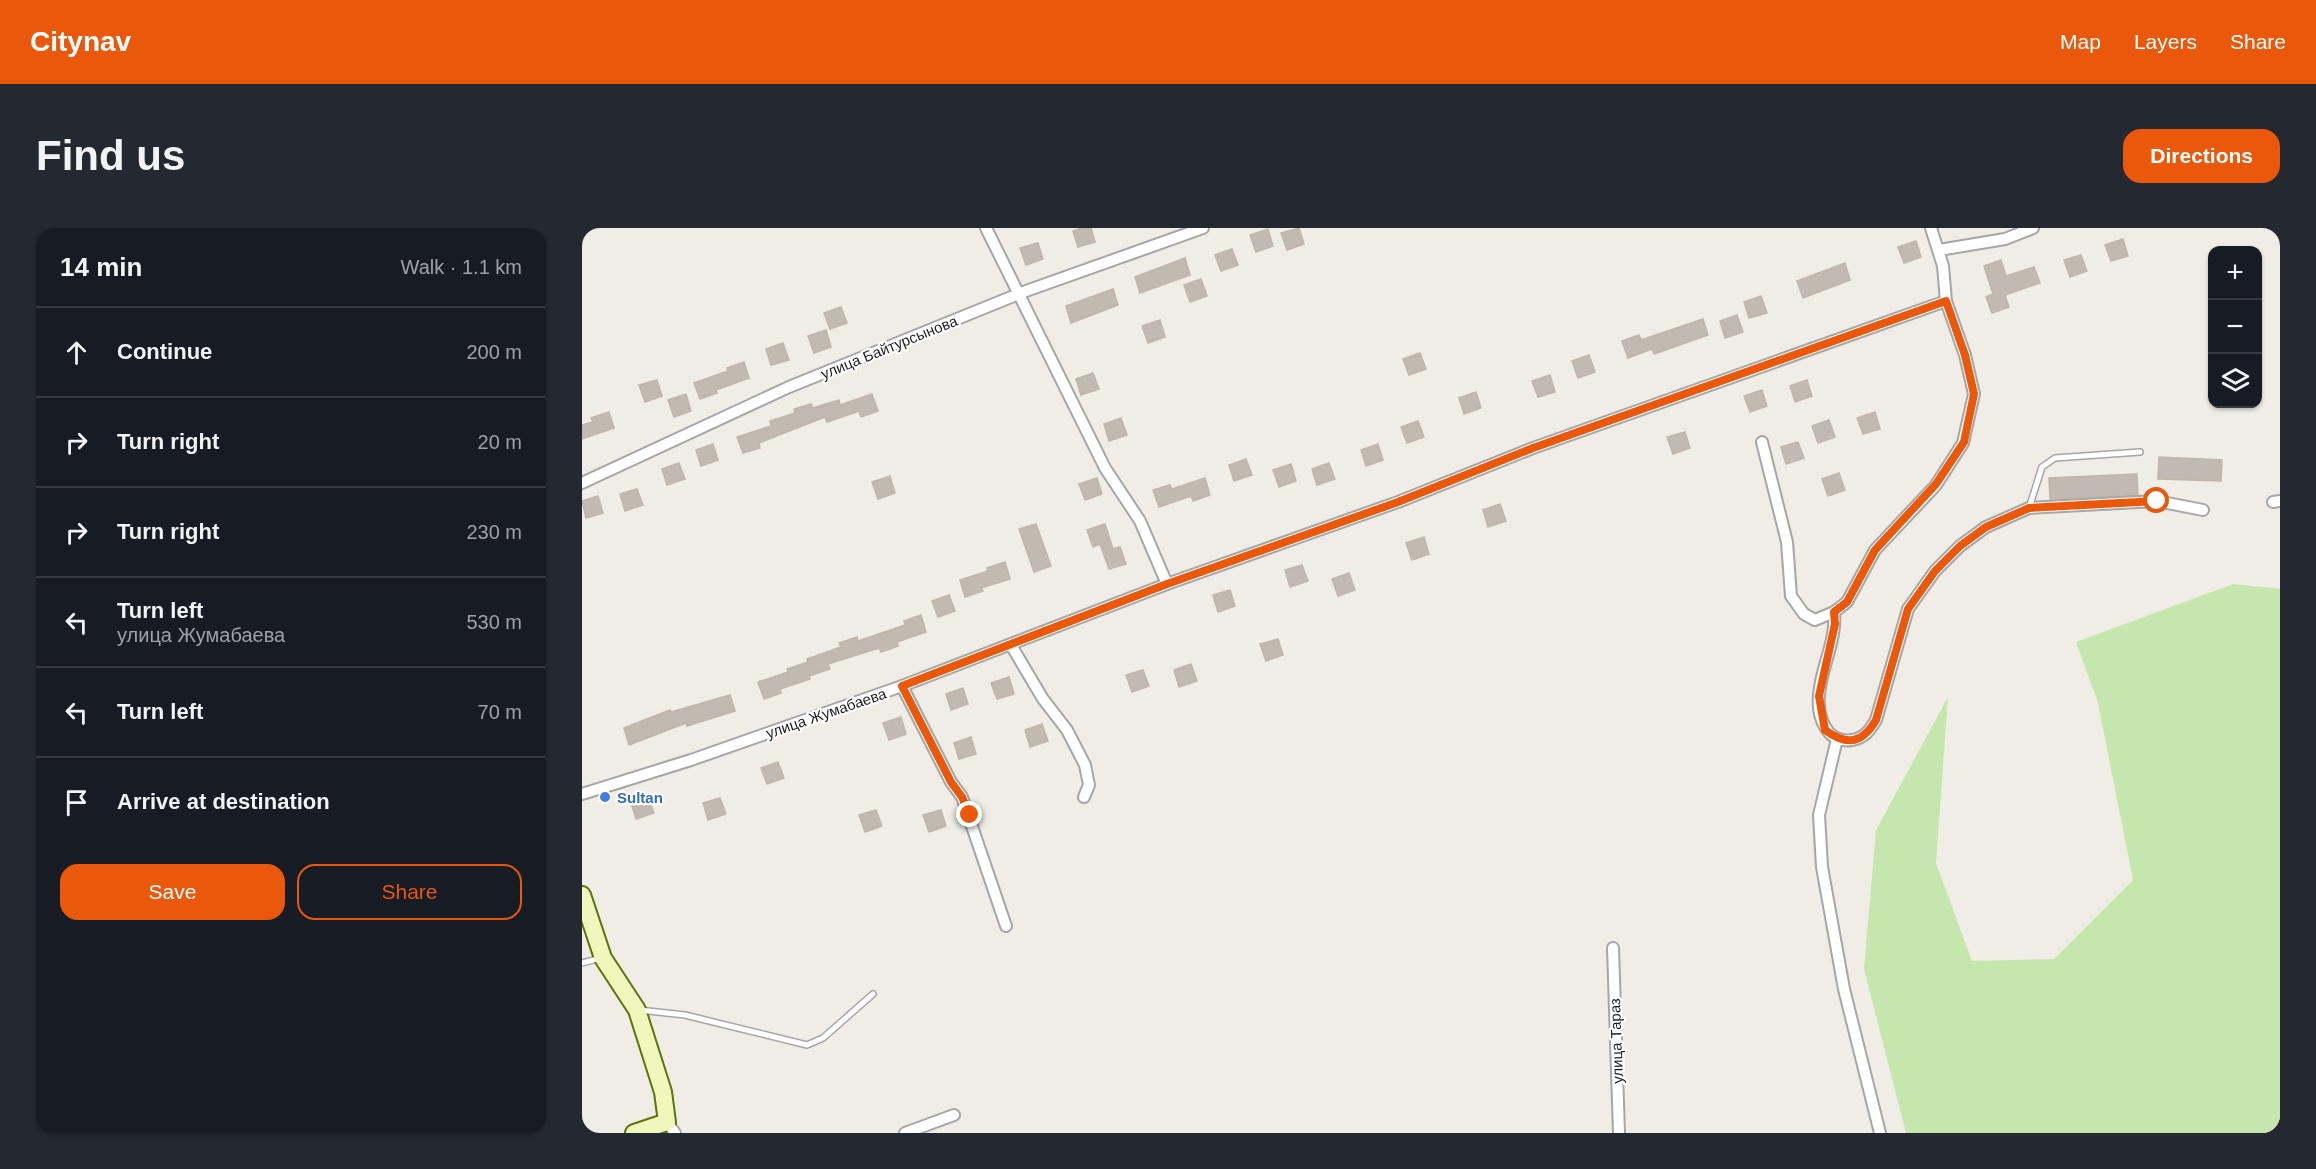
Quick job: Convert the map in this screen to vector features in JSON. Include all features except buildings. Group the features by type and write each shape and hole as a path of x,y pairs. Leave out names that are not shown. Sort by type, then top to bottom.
{"street":[{"path":"986,228 1105,468 1140,521 1167,584"},
{"name":"улица Байтурсынова","path":"582,483 789,387 1019,294 1203,228"},
{"path":"1762,442 1786,542 1791,596 1804,614 1815,620 1834,612 1847,602 1875,550 1936,484 1964,442 1974,394 1965,355 1946,301 1943,266 1931,228"},
{"path":"1939,250 2005,239 2033,228"},
{"name":"улица Жумабаева","path":"582,794 691,760 902,686 1167,584 1398,502 1533,448 1946,301"},
{"path":"1834,612 1835,624 1819,696 1825,730 1837,739 1852,740 1868,734 1876,720 1908,609 1935,571 1960,546 1986,527 2029,508 2157,501 2203,510"},
{"path":"1011,645 1043,699 1067,730 1085,765 1089,785 1084,798"},
{"path":"902,686 951,782 962,797 1006,926"},
{"path":"1837,739 1819,815 1822,867 1844,989 1880,1133"},
{"path":"582,895 603,958 637,1010 663,1092 671,1127 634,1133"},
{"name":"улица Тараз","path":"1613,948 1619,1133"},
{"path":"905,1133 954,1115"}],"lane":[{"path":"2029,508 2042,467 2055,458 2140,452"},
{"path":"582,963 603,958"},
{"path":"637,1010 685,1015 807,1045 823,1038 873,994"}],"green space":[{"path":"2233,584 2280,589 2280,1133 1906,1133 1864,969 1876,830 1948,697 1936,863 1972,961 2054,959 2133,880 2098,703 2076,642"}],"place":[{"name":"Sultan","path":"605,797"}],"route":[{"path":"970,815 902,686 1167,584 1398,502 1533,448 1946,301 1965,355 1974,394 1964,442 1936,484 1875,550 1847,602 1834,612 1835,624 1819,696 1825,730 1837,739 1852,740 1868,734 1876,720 1908,609 1935,571 1960,546 1986,527 2029,508 2157,501"}]}
